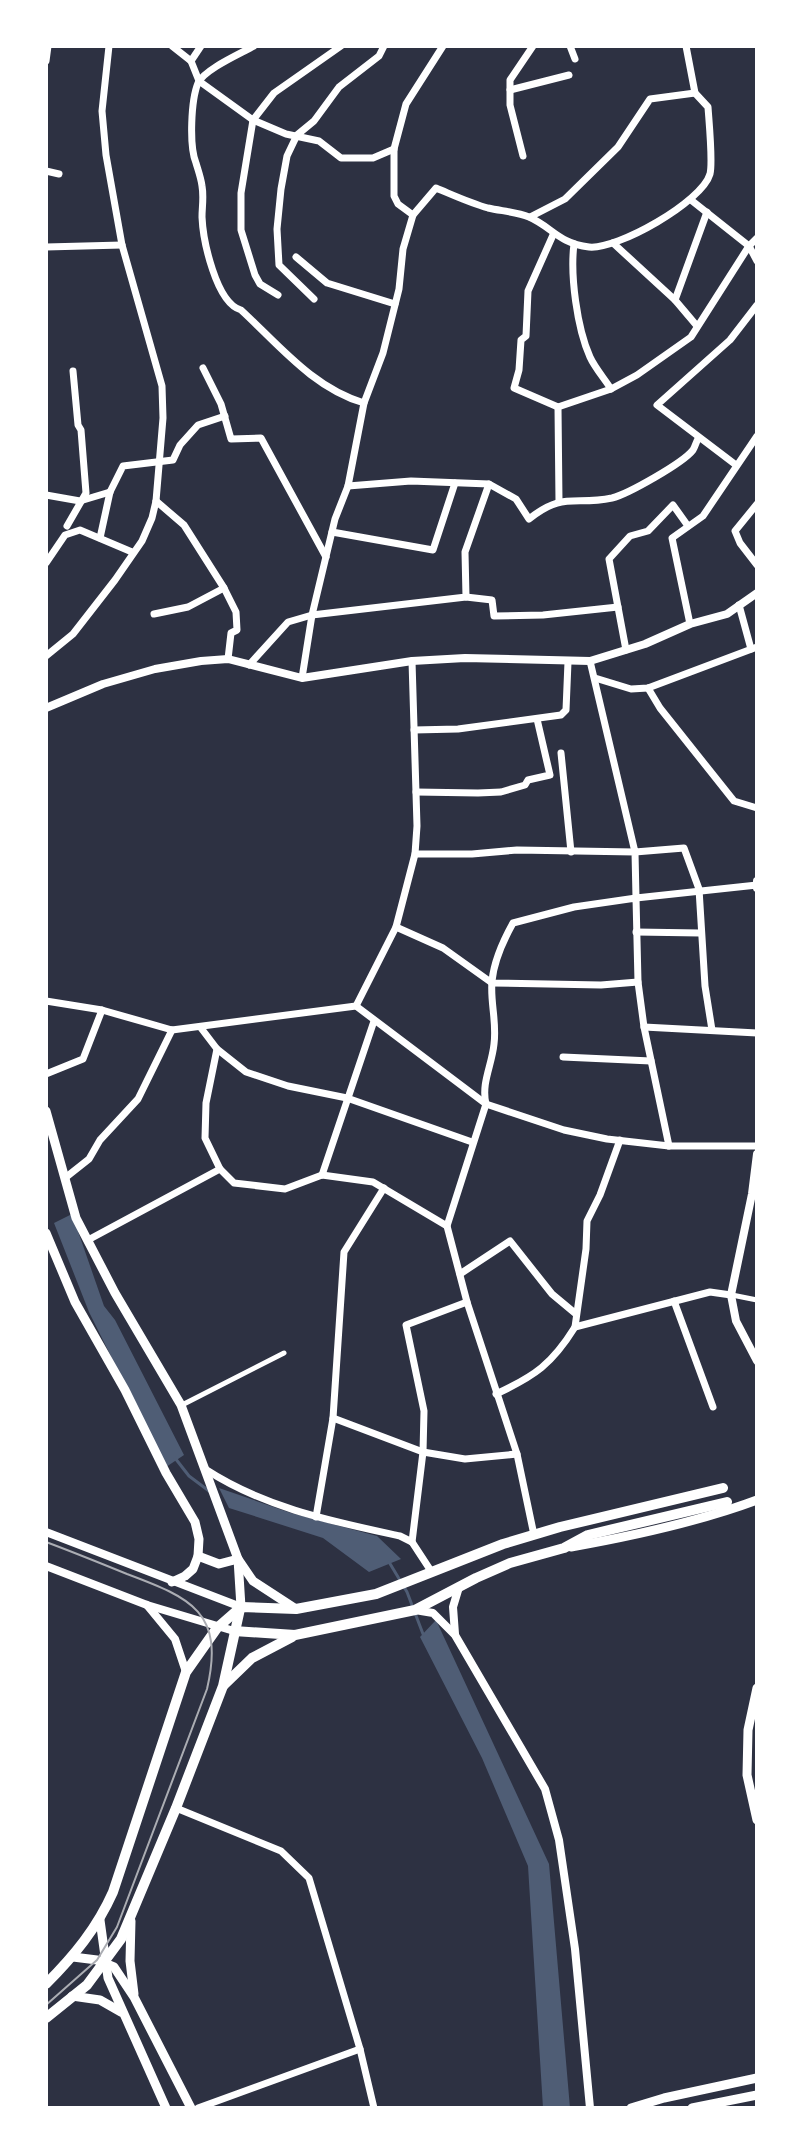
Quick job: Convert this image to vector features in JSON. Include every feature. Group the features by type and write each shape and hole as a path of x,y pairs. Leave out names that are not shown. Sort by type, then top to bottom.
{"main road":[{"path":"46,1111 76,1218 115,1293 181,1405 238,1559 253,1581 296,1609"},
{"path":"46,1233 75,1302 195,1522 199,1539 198,1556 193,1569 172,1582"},
{"path":"46,1984 73,1957 100,1920 113,1892 186,1672 217,1628 241,1607 296,1609 376,1594 534,1535 723,1488"},
{"path":"234,1631 295,1635 415,1610 510,1563 757,1500"},
{"path":"564,1548 588,1535 727,1502"},
{"path":"198,1556 219,1564 238,1559"},
{"path":"46,2018 105,1963 121,1939 176,1808 223,1686 241,1607 238,1559"},
{"path":"223,1686 252,1658 295,1635"},
{"path":"757,1688 748,1730 747,1775 757,1820"},
{"path":"133,1908 129,1943 134,1997"},
{"path":"100,1920 108,1978 166,2108"},
{"path":"73,1957 81,1956 114,1967 134,1997 191,2108"},
{"path":"72,1996 100,2000 122,2013"},
{"path":"631,2108 757,2078"},
{"path":"692,2108 757,2095"}],"street":[{"path":"46,61 48,46"},
{"path":"46,656 73,634 142,541 156,501 162,386 122,245 106,155 102,111 109,46"},
{"path":"172,46 191,61 199,81 253,120 286,134 319,141 341,158 373,158 394,149"},
{"path":"191,61 201,46"},
{"path":"254,46 217,66 199,81 193,111 193,133 196,163 202,182 202,219 207,254 219,287 235,308 241,310 307,373 342,396 364,403"},
{"path":"278,295 260,284 241,230 241,193 253,120 274,93 341,46"},
{"path":"314,299 279,265 277,229 287,156 297,135 314,121 339,87 379,56 384,46"},
{"path":"413,215 398,204 394,196 394,149 406,104 443,46"},
{"path":"523,156 510,105 510,80 533,46"},
{"path":"570,46 575,59"},
{"path":"302,678 312,615 332,532 348,486 364,403 383,353 399,289 403,249 413,215 436,188 485,207 530,217 553,235 574,244 592,247 635,234 691,200 710,174 708,107 695,93 686,46"},
{"path":"510,90 569,75"},
{"path":"530,217 565,199 618,147 650,99 695,93"},
{"path":"46,171 59,174"},
{"path":"691,200 749,246 757,261"},
{"path":"675,300 707,212"},
{"path":"553,235 528,291 526,336 521,340 514,388 558,407 611,389 637,375 691,337 757,238"},
{"path":"613,243 675,300 697,326"},
{"path":"574,244 572,261 581,332 591,359 611,389"},
{"path":"46,247 122,245"},
{"path":"296,257 327,283 395,304"},
{"path":"736,465 657,405 730,340 757,305"},
{"path":"203,368 225,416 231,439 261,438 326,557"},
{"path":"67,526 86,493 73,371"},
{"path":"558,407 559,502"},
{"path":"100,538 110,492 123,466 176,458 180,445 198,425 225,416"},
{"path":"690,624 672,538 703,516 757,436"},
{"path":"348,486 411,481 489,484 516,499 529,519 545,506 567,499 609,499 635,489 692,451 698,439"},
{"path":"332,532 433,550 455,483"},
{"path":"466,597 465,552 489,484"},
{"path":"46,495 80,501 110,492"},
{"path":"156,501 184,525 236,612 237,630 231,633 228,659"},
{"path":"757,504 735,531 757,565"},
{"path":"626,650 609,559 630,536 648,531 673,505 688,526"},
{"path":"46,563 65,535 80,530 132,552"},
{"path":"154,614 188,607 224,588"},
{"path":"46,708 103,684 155,669 228,659 302,678 412,661 465,658 590,661 690,624 727,614 757,593"},
{"path":"249,665 288,622 312,615 466,597 492,600 494,616 618,607"},
{"path":"595,678 631,689 648,688 754,648 739,605"},
{"path":"356,1006 396,927 415,854 412,661"},
{"path":"590,661 635,852 638,982 644,1027 669,1146"},
{"path":"414,730 458,729 561,715 566,710 568,662"},
{"path":"648,688 660,708 734,801 757,808"},
{"path":"416,792 501,792 525,785 528,780 550,775 537,719"},
{"path":"561,753 571,852"},
{"path":"415,854 517,850 635,852 684,848 699,889 700,933 712,1030"},
{"path":"534,1535 517,1454 467,1302 447,1226 486,1104 482,1089 492,1063 497,1025 492,983 497,956 513,923 574,907 699,889 757,885"},
{"path":"396,927 443,948 492,983 601,985 638,982"},
{"path":"636,932 700,933"},
{"path":"46,1001 102,1010 172,1030 356,1006 486,1104 564,1130 620,1140 669,1146 757,1146"},
{"path":"46,1074 83,1059 102,1010"},
{"path":"322,1175 374,1021"},
{"path":"644,1027 757,1033"},
{"path":"201,1028 217,1049 246,1072 288,1086 347,1098 472,1142"},
{"path":"65,1178 89,1159 100,1140 138,1099 172,1030"},
{"path":"217,1049 206,1103 205,1138 220,1169 234,1183 285,1189 322,1175 373,1182 447,1226"},
{"path":"563,1057 651,1061"},
{"path":"496,1394 531,1378 566,1342 575,1327 587,1221 620,1140"},
{"path":"757,1154 754,1195 731,1295 736,1321 757,1361"},
{"path":"88,1240 220,1169"},
{"path":"316,1517 333,1418 344,1252 384,1188"},
{"path":"460,1274 510,1241 552,1294 576,1314"},
{"path":"575,1327 710,1292 757,1300"},
{"path":"674,1301 713,1407"},
{"path":"412,1542 423,1452 424,1411 406,1325 467,1302"},
{"path":"181,1405 284,1353"},
{"path":"333,1418 423,1452 465,1459 517,1454"},
{"path":"205,1469 236,1489 316,1517 400,1536 412,1542 431,1571"},
{"path":"46,1532 241,1607"},
{"path":"46,1566 147,1605 234,1631"},
{"path":"455,1635 453,1607 459,1587"},
{"path":"147,1605 175,1639 186,1672"},
{"path":"415,1610 433,1613 455,1635 545,1789 559,1840 573,1935 590,2108"},
{"path":"176,1808 281,1851 309,1878 360,2049 374,2108"},
{"path":"198,2108 360,2049"}],"water":[{"path":"72,1214 104,1306 115,1320 184,1455 166,1467 89,1312 54,1223"},
{"path":"219,1488 291,1513 377,1536 401,1559 369,1572 323,1538 229,1508"},
{"path":"436,1620 549,1864 570,2108 543,2108 528,1866 482,1758 420,1637"}],"waterway":[{"path":"175,1458 189,1476 209,1491"},
{"path":"389,1562 407,1592 423,1634"}],"tram line":[{"path":"46,1542 169,1591 198,1612 211,1642 207,1689 117,1927 97,1960 46,2005"}]}
